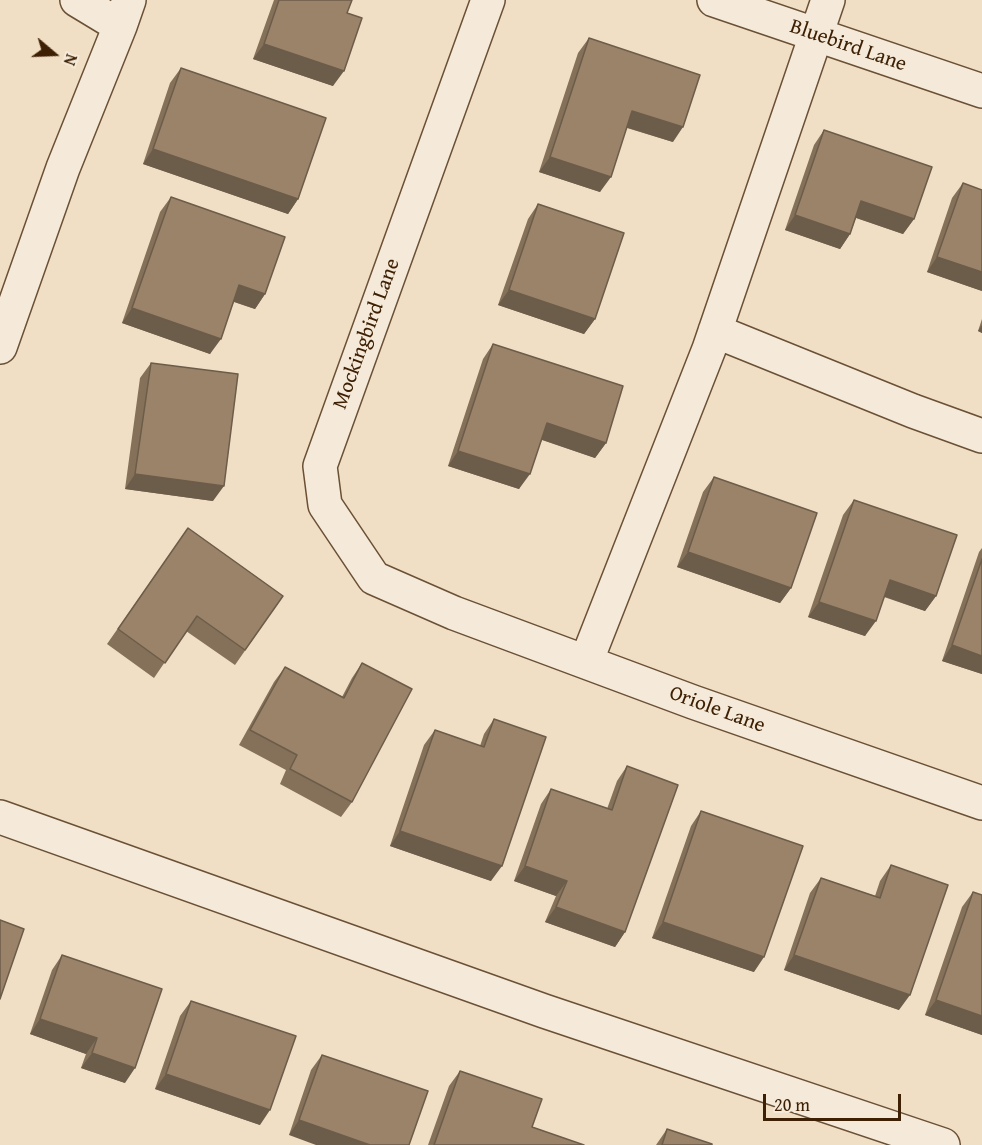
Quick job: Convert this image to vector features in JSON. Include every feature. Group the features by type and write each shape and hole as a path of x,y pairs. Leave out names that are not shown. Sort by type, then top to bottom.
{"street":[{"path":"0,347 63,168 125,13 77,0"},
{"name":"Mockingbird Lane","path":"454,612 374,578 325,505 320,466 488,0"},
{"name":"Bluebird Lane","path":"714,0 982,91"},
{"path":"586,662 715,331 828,0"},
{"path":"715,331 913,411 982,436"},
{"name":"Oriole Lane","path":"454,612 693,702 982,803"},
{"path":"0,817 544,1011 943,1145"}],"building":[{"path":"279,0 352,0 347,13 362,18 344,71 264,44"},
{"path":"589,38 700,75 683,127 632,111 611,177 550,157"},
{"path":"181,68 326,118 298,199 153,149"},
{"path":"824,130 932,167 914,219 861,201 850,234 795,215"},
{"path":"963,183 982,190 982,272 937,257"},
{"path":"171,197 285,237 265,294 239,285 221,339 132,308"},
{"path":"538,204 624,233 595,319 509,290"},
{"path":"493,344 623,386 606,443 547,423 530,474 458,451"},
{"path":"151,363 238,374 224,486 135,474"},
{"path":"714,477 817,513 791,588 688,552"},
{"path":"854,500 957,535 936,596 890,580 876,621 819,602"},
{"path":"188,528 283,596 245,650 197,616 165,663 118,629"},
{"path":"982,559 982,656 952,645"},
{"path":"362,663 412,689 352,802 290,769 297,755 250,730 285,667 344,698"},
{"path":"494,719 546,737 502,866 400,831 435,730 484,747"},
{"path":"627,766 678,785 625,932 556,907 567,881 525,866 551,789 612,810"},
{"path":"701,811 803,846 764,957 663,922"},
{"path":"891,865 948,885 910,995 794,955 821,878 880,898"},
{"path":"973,892 982,895 982,1016 936,1000"},
{"path":"0,920 24,929 0,999"},
{"path":"62,955 162,989 135,1068 92,1053 97,1038 40,1019"},
{"path":"191,1001 296,1036 270,1110 166,1074"},
{"path":"322,1055 428,1091 409,1145 370,1145 299,1120"},
{"path":"460,1071 542,1099 532,1127 584,1145 434,1145"},
{"path":"667,1129 712,1144 712,1145 662,1145"}]}
